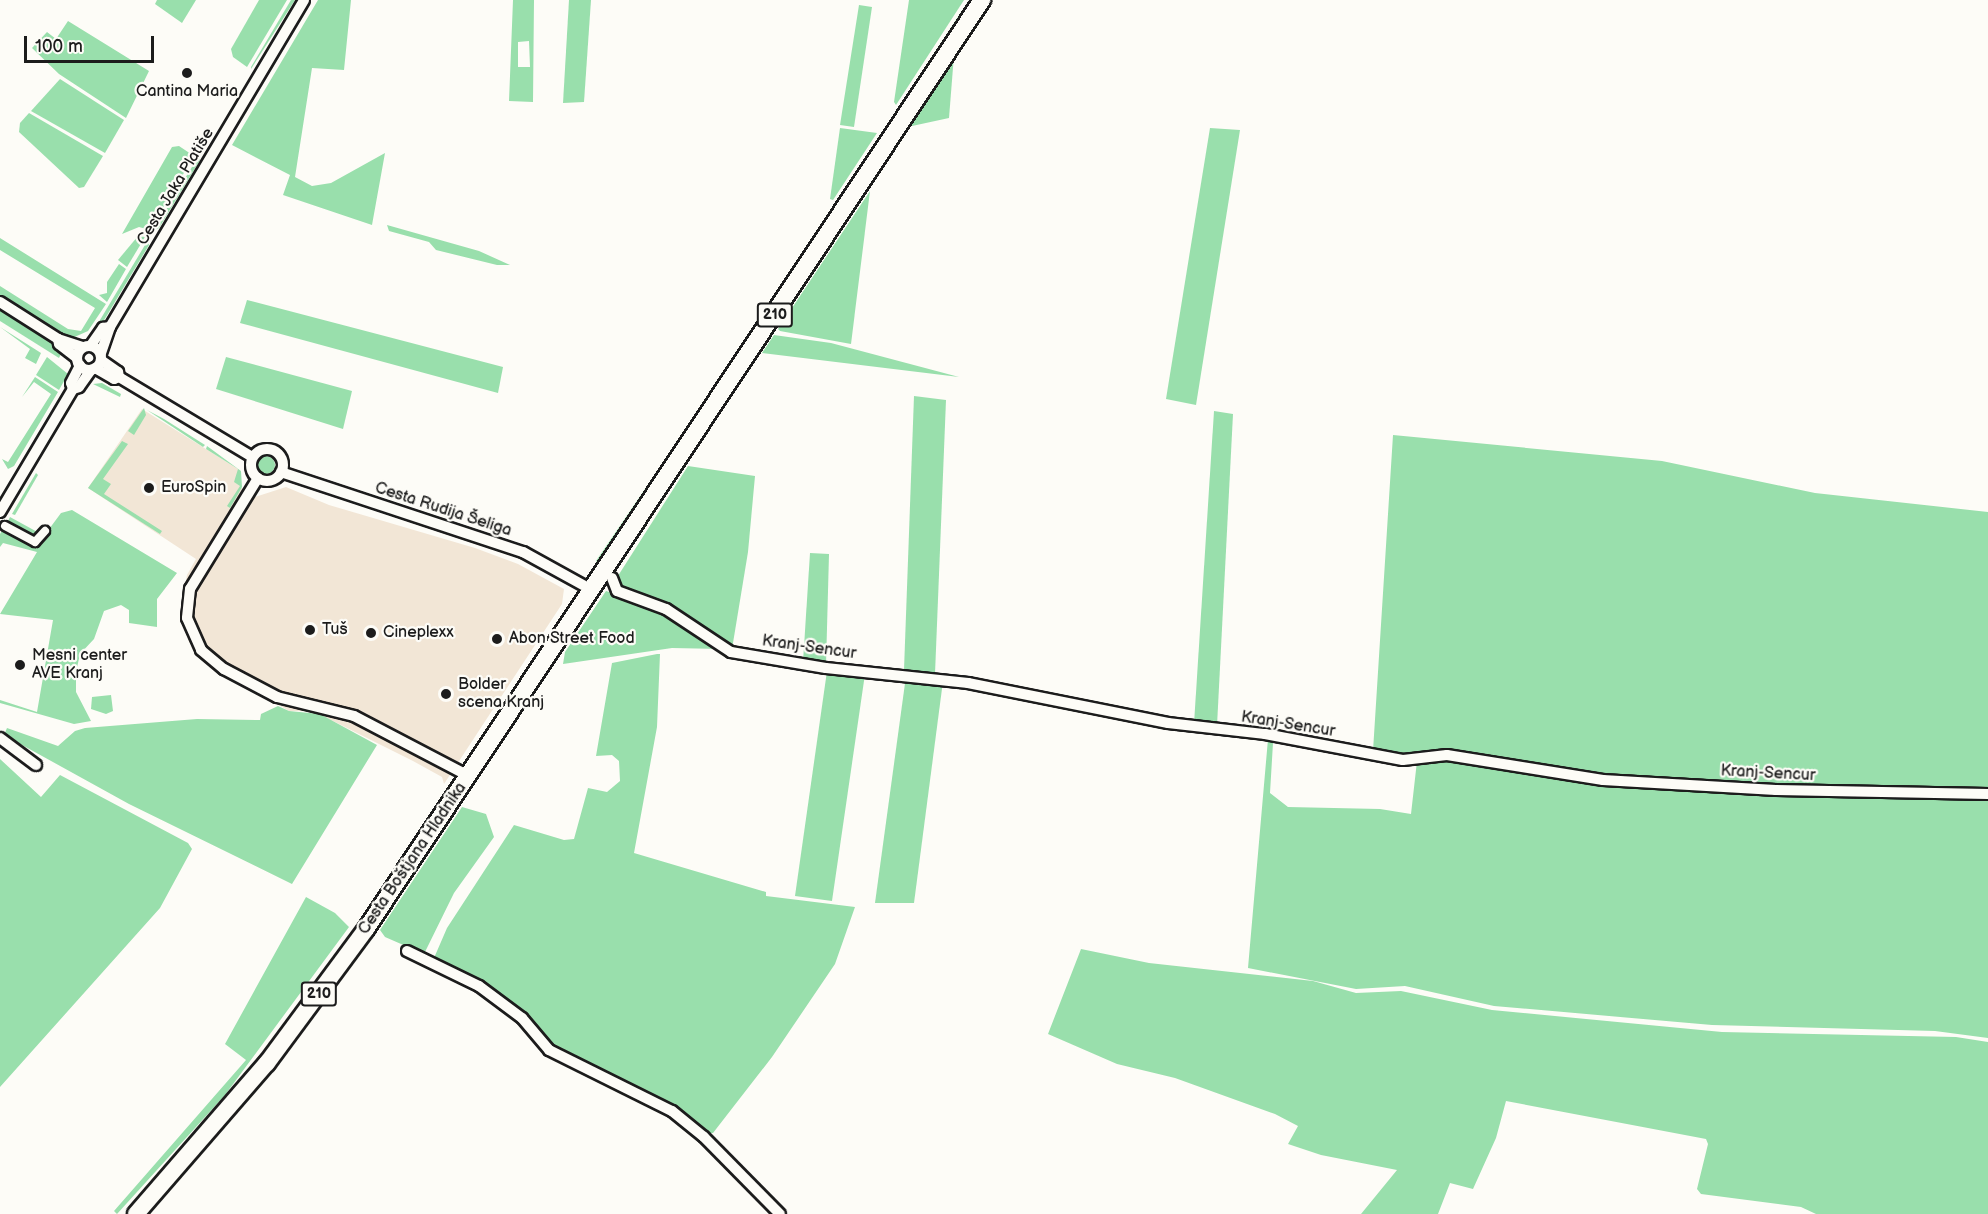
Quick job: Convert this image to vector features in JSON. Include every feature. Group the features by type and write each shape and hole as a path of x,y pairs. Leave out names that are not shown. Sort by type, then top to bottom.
{"main road":[{"name":"Cesta Boštjana Hladnika","path":"136,1214 215,1127 300,1020 366,929 982,0"}],"street":[{"name":"Cesta Jaka Platiše","path":"0,512 73,389 79,387 97,363 111,333 110,327 304,0"},
{"path":"0,302 58,339 59,344 97,363 114,379 119,377 252,457"},
{"name":"Cesta Jaka Platiše","path":"73,389 71,383 82,354 103,328 110,327"},
{"path":"82,354 97,363"},
{"path":"261,450 273,450 282,459 281,472 271,480 258,478 251,468 252,457 261,450"},
{"name":"Cesta Rudija Šeliga","path":"281,472 523,552 590,589"},
{"path":"258,478 190,589 187,618 201,650 224,669 277,697 354,716 469,776"},
{"path":"5,526 35,542 45,531"},
{"name":"Kranj-Sencur","path":"612,578 617,591 666,609 731,652 826,668 968,682 1157,722 1265,734 1403,760 1447,755 1603,780 1788,790 1988,795"},
{"path":"0,738 36,765"},
{"path":"407,951 479,986 522,1018 557,1055 672,1111 704,1137 780,1214"}],"shaded area":[{"path":"142,409 238,469 240,487 255,497 286,487 329,505 475,548 518,564 564,589 562,604 444,784 442,777 313,711 289,711 201,658 189,642 181,608 187,575 196,559 88,488"}],"green space":[{"path":"157,0 196,0 182,23 155,4"},
{"path":"259,0 287,0 247,67 233,57 231,49"},
{"path":"291,0 295,0 251,69 251,67"},
{"path":"318,0 351,0 344,70 312,68 295,177 312,186 331,183 385,153 372,225 283,195 290,175 232,145"},
{"path":"513,0 534,0 533,102 509,101","holes":["529,41 530,67 518,67 518,42"]},
{"path":"569,0 591,0 584,102 563,103"},
{"path":"909,0 964,0 896,105 894,102"},
{"path":"969,0 975,0 888,128 887,125"},
{"path":"859,5 872,7 854,127 840,125"},
{"path":"68,21 149,71 126,118 59,74 32,48 47,32 56,39"},
{"path":"954,55 949,118 912,126 910,122"},
{"path":"60,79 124,120 105,153 31,111"},
{"path":"29,113 103,156 84,187 79,188 19,132 20,123"},
{"path":"840,128 877,133 833,200 830,199"},
{"path":"1210,128 1240,130 1196,405 1166,399"},
{"path":"882,134 756,328 754,328 754,325"},
{"path":"179,146 194,156 150,230 139,227 122,234 172,147"},
{"path":"198,157 200,160 159,228 153,231"},
{"path":"870,191 851,344 780,331 778,329"},
{"path":"387,225 479,251 510,265 497,265 436,250 429,242 389,231"},
{"path":"138,236 145,237 127,267 118,260"},
{"path":"0,238 106,304 88,331 70,339 0,295 0,286 68,329 81,331 95,308 0,250"},
{"path":"148,240 149,245 97,332 94,330"},
{"path":"119,264 126,269 107,302 99,295 107,293 107,282"},
{"path":"247,300 503,367 498,393 240,323"},
{"path":"0,310 63,350 59,358 0,321"},
{"path":"0,327 41,353 36,364 25,358 30,349"},
{"path":"751,333 631,514 597,562 596,561"},
{"path":"774,335 831,343 959,377 762,353"},
{"path":"47,357 68,374 59,390 36,375"},
{"path":"226,357 352,391 343,429 216,389"},
{"path":"35,377 58,392 14,466 8,469 2,459 8,462 51,394 34,382 22,397"},
{"path":"102,383 121,394 120,397 93,384"},
{"path":"914,396 946,400 935,674 904,670"},
{"path":"144,408 146,415 134,435 128,431"},
{"path":"147,410 164,419 205,445 203,447"},
{"path":"1214,411 1233,414 1217,726 1194,724"},
{"path":"1393,435 1662,461 1815,493 1988,512 1988,1038 1935,1031 1712,1025 1494,1006 1405,986 1356,989 1248,968 1268,739 1273,743 1270,793 1288,807 1380,809 1411,814 1417,761 1413,755 1373,751"},
{"path":"122,441 128,444 103,479 111,484 104,494 162,531 160,534 88,488"},
{"path":"207,446 241,471 242,487 230,508 227,506 240,486 234,482 238,469 206,449"},
{"path":"266,456 272,459 275,465 272,471 266,474 260,471 257,465 260,459"},
{"path":"688,466 755,476 748,552 732,649 619,590 616,579"},
{"path":"36,473 38,475 15,515 12,514"},
{"path":"72,510 177,573 157,599 157,627 129,623 129,610 121,605 104,611 94,639 80,654 76,672 76,692 91,721 74,724 0,703 0,700 37,712 53,620 0,614 37,552 3,543 0,547 0,534 3,529 27,544 38,544 61,513"},
{"path":"10,517 41,534 34,539 7,523"},
{"path":"810,553 829,554 826,665 803,662"},
{"path":"606,591 654,606 721,649 672,648 563,664 565,652"},
{"path":"660,654 657,727 634,853 766,892 766,896 855,907 835,964 772,1057 713,1133 703,1133 571,1068 549,1053 521,1021 434,958 447,928 514,825 564,840 574,839 588,788 607,792 620,781 619,761 612,755 596,756 612,663"},
{"path":"827,671 865,674 832,901 795,896"},
{"path":"906,676 943,681 914,903 875,903"},
{"path":"111,695 113,711 106,714 91,709 92,697"},
{"path":"278,706 289,711 320,714 377,745 292,884 129,804 4,735 7,728 58,746 75,731 85,728 197,719 260,720 261,714"},
{"path":"0,759 41,797 60,775 188,843 192,849 160,908 0,1087"},
{"path":"462,807 486,814 494,837 454,893 424,954 385,937 380,930"},
{"path":"306,897 335,913 349,927 225,1095 117,1214 114,1211 246,1060 225,1044"},
{"path":"1081,949 1149,963 1313,981 1356,993 1401,991 1492,1010 1722,1032 1956,1037 1988,1042 1988,1214 1816,1214 1801,1207 1701,1194 1697,1189 1708,1144 1706,1139 1506,1101 1496,1138 1473,1189 1450,1183 1438,1214 1361,1214 1397,1170 1321,1155 1288,1144 1298,1126 1275,1114 1175,1078 1117,1064 1048,1034"}],"place":[{"name":"Cantina Maria","path":"187,73"},
{"name":"EuroSpin","path":"149,488"},
{"name":"Tuš","path":"310,630"},
{"name":"Cineplexx","path":"371,633"},
{"name":"Abon Street Food","path":"497,639"},
{"name":"Mesni center AVE Kranj","path":"20,665"},
{"name":"Bolder scena Kranj","path":"446,694"}]}
